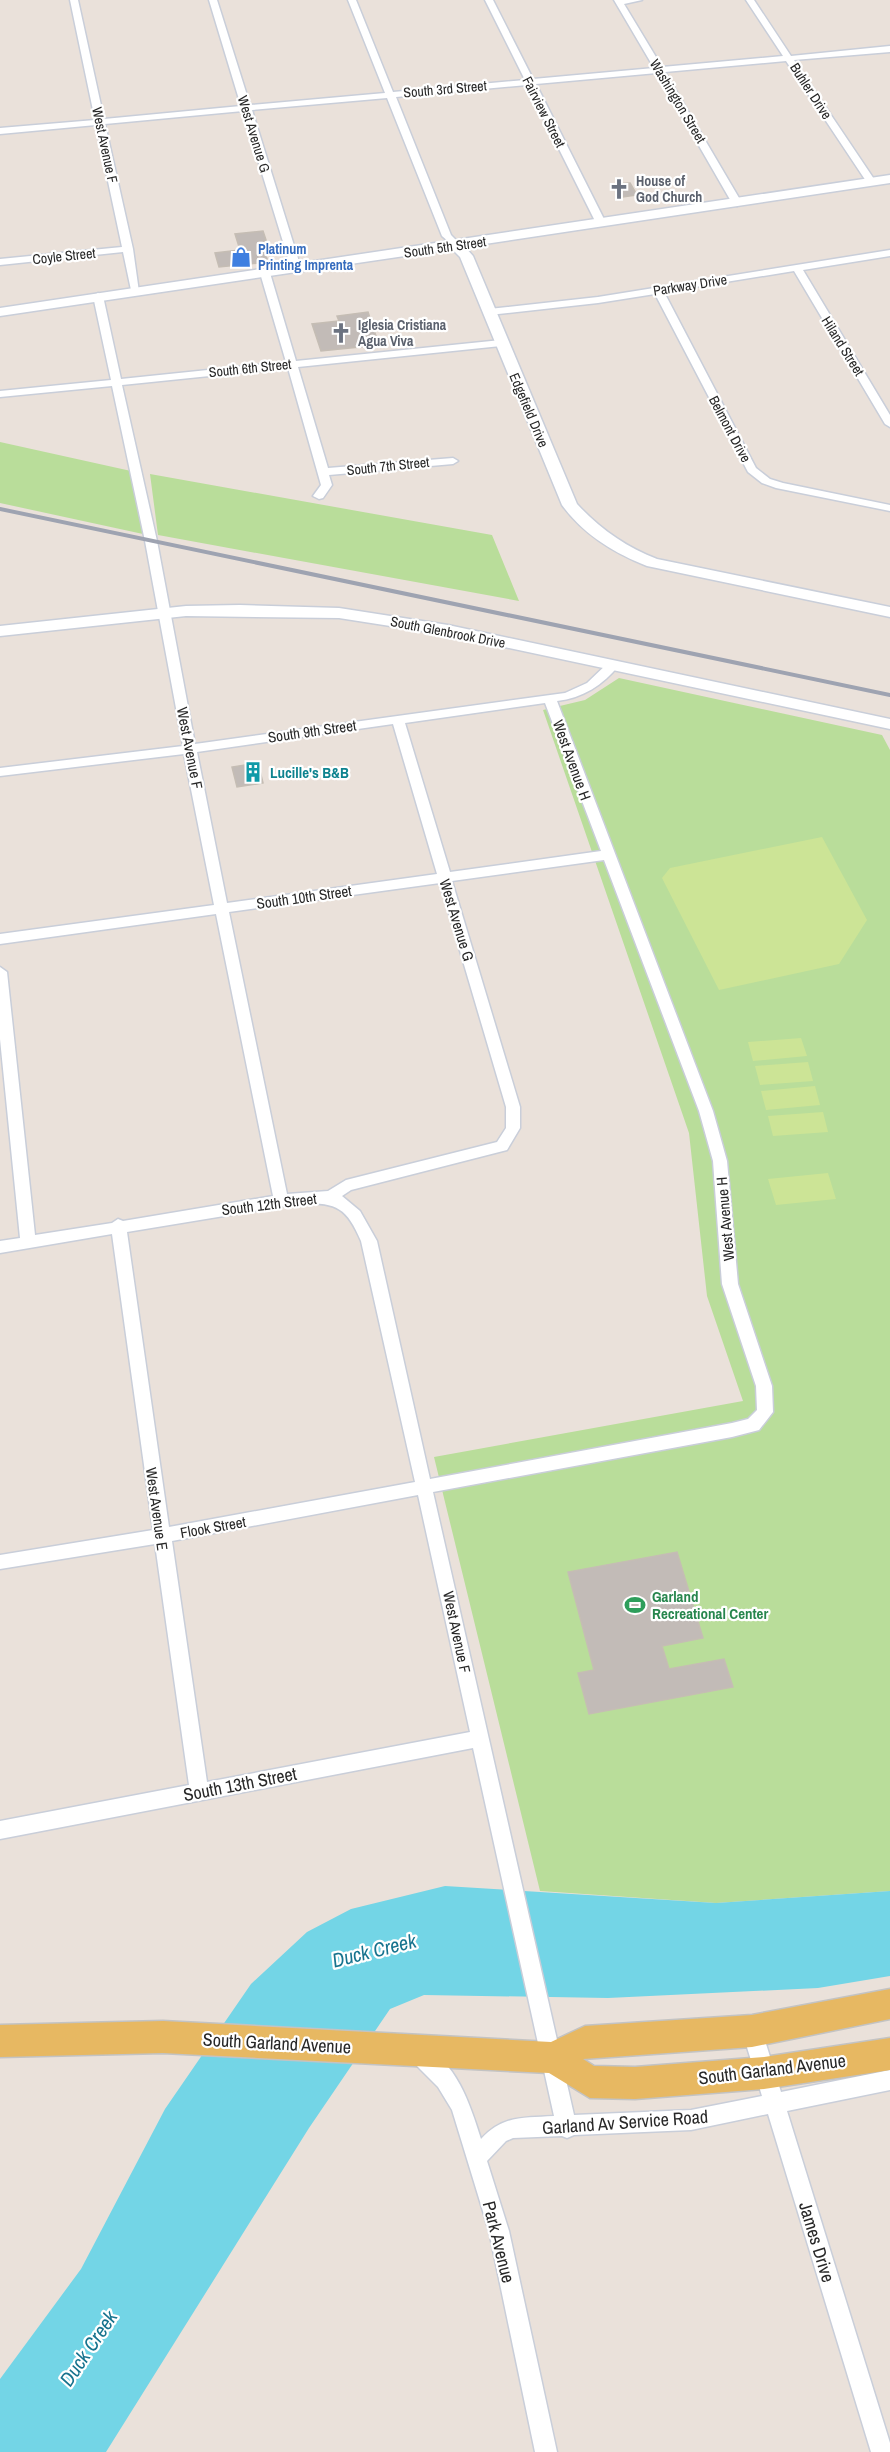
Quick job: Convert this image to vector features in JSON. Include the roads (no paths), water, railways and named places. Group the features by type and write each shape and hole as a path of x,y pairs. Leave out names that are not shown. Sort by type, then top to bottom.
{"main road":[{"name":"South Garland Avenue","path":"556,2070 585,2042 752,2031 890,2004"},
{"name":"South Garland Avenue","path":"0,2041 163,2037 380,2047 556,2070 590,2082 635,2083 764,2073 890,2054"}],"street":[{"name":"West Avenue F","path":"74,0 136,291"},
{"name":"West Avenue G","path":"213,0 296,268"},
{"name":"Edgefield Drive","path":"352,0 447,236 466,256 570,506 588,527 616,548 653,563 890,612"},
{"name":"Fairview Street","path":"489,0 601,223"},
{"path":"619,1 638,0"},
{"name":"Buhler Drive","path":"750,0 871,182"},
{"name":"Washington Street","path":"619,1 737,203"},
{"name":"South 3rd Street","path":"0,131 890,49"},
{"name":"South 5th Street","path":"0,312 890,179"},
{"name":"Coyle Street","path":"0,262 128,249"},
{"name":"Parkway Drive","path":"489,312 524,310 890,253"},
{"name":"Hiland Street","path":"797,268 890,424"},
{"path":"265,273 327,485 318,496"},
{"name":"Belmont Drive","path":"658,290 752,470 766,481 780,486 890,508"},
{"name":"West Avenue F","path":"98,296 118,381 281,1201"},
{"name":"South 6th Street","path":"0,394 501,343"},
{"name":"South 7th Street","path":"323,472 453,461"},
{"name":"South Glenbrook Drive","path":"0,631 164,613 240,610 339,614 448,630 890,724"},
{"name":"South 9th Street","path":"0,772 190,749 397,718 550,699 577,693 591,686 613,665"},
{"name":"West Avenue H","path":"424,1486 732,1430 753,1425 765,1413 764,1386 730,1284 720,1161 712,1131 550,699"},
{"name":"West Avenue G","path":"397,718 515,1121"},
{"name":"South 10th Street","path":"0,939 607,855"},
{"path":"0,972 28,1242"},
{"name":"South 12th Street","path":"0,1247 118,1225 303,1197 331,1197 346,1186 502,1146 512,1135 515,1121"},
{"name":"West Avenue F","path":"331,1197 347,1206 360,1218 369,1241 556,2070"},
{"name":"West Avenue E","path":"118,1225 199,1792"},
{"name":"Flook Street","path":"0,1562 161,1536 424,1486"},
{"name":"South 13th Street","path":"0,1830 480,1738"},
{"name":"James Drive","path":"752,2031 882,2452"},
{"name":"Park Avenue","path":"414,2050 442,2073 455,2092 499,2231 546,2452"},
{"path":"556,2070 567,2128"},
{"name":"Garland Av Service Road","path":"476,2158 499,2134 513,2128 567,2128 692,2120 890,2080"}],"water":[{"name":"Duck Creek","path":"445,1886 716,1903 890,1891 890,1976 818,1988 608,1998 424,1995 390,2009 309,2128 106,2452 0,2452 0,2379 81,2269 165,2109 251,1984 307,1932 351,1909"}],"railway":[{"path":"0,509 890,695"}],"place":[{"name":"House of God Church","path":"619,189"},
{"name":"Platinum Printing Imprenta","path":"241,257"},
{"name":"Iglesia Cristiana Agua Viva","path":"341,333"},
{"name":"Lucille's B&B","path":"253,772"},
{"name":"Garland Recreational Center","path":"635,1605"}]}
